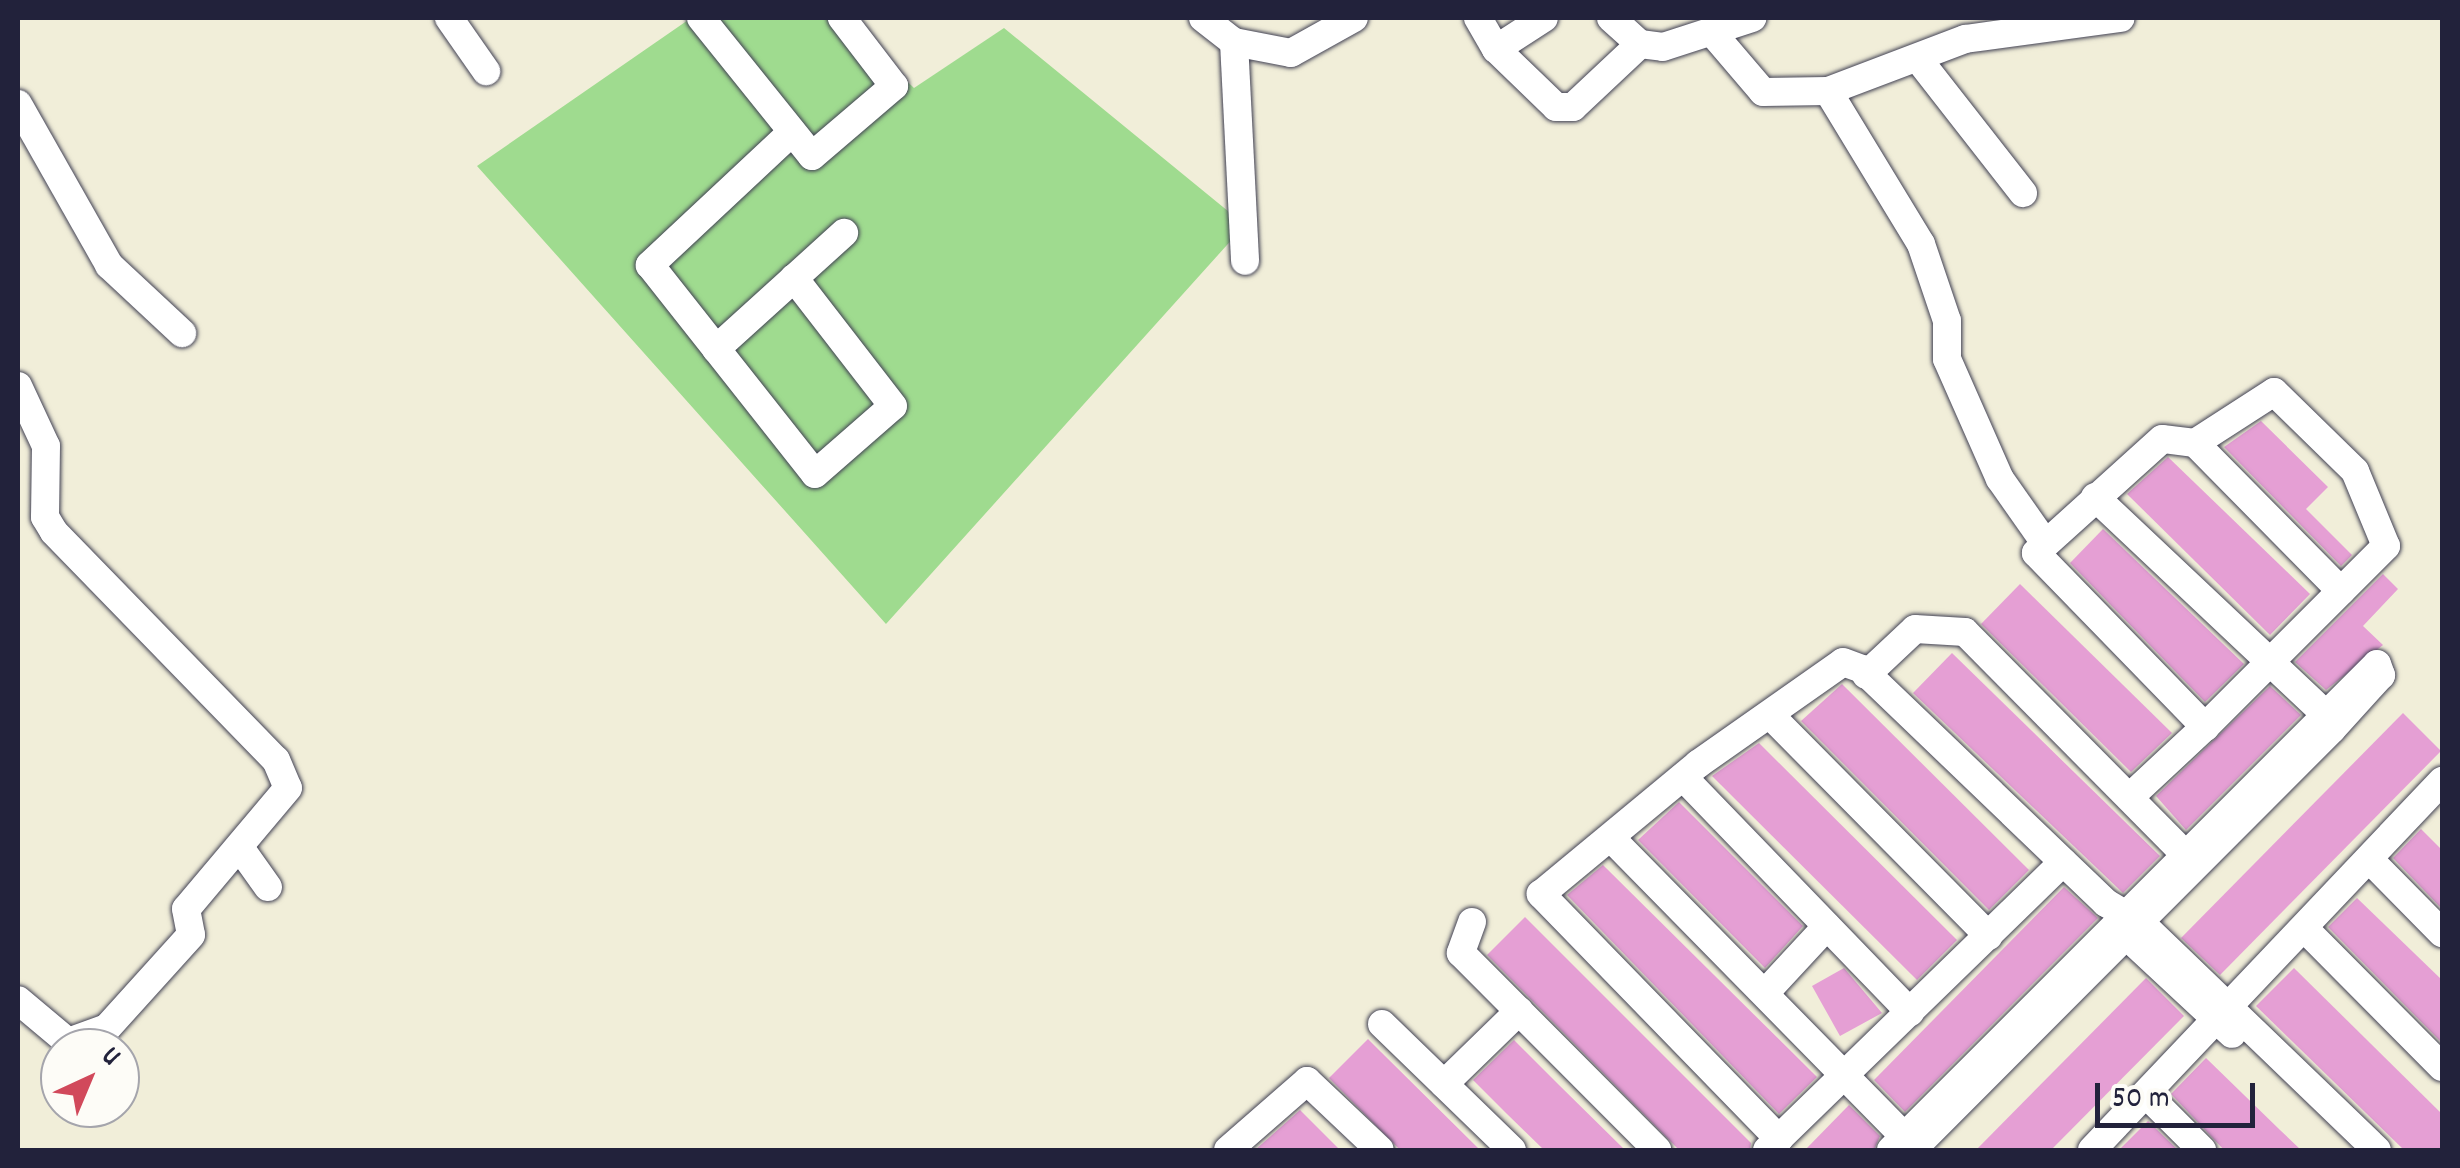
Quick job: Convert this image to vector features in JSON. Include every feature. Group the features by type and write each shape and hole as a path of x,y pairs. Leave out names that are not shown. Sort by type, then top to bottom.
{"street":[{"path":"450,18 486,71"},
{"path":"701,18 812,156 894,86 842,18"},
{"path":"1203,18 1234,42 1291,54 1354,18"},
{"path":"1478,18 1496,50 1545,100 1573,107 1640,44 1716,37 1752,18"},
{"path":"1496,50 1544,18"},
{"path":"1611,18 1640,44"},
{"path":"1716,37 1762,92 1828,92 1966,40 2121,18"},
{"path":"1234,42 1244,261"},
{"path":"1920,60 2023,193"},
{"path":"1828,92 1921,244 1948,321 1947,359 2000,479 2044,543"},
{"path":"21,121 109,266 182,333"},
{"path":"792,132 650,265 815,474 893,406 794,278"},
{"path":"716,349 844,233"},
{"path":"18,386 46,446 45,518 54,532 284,774 282,802 243,852 186,909 192,936 107,1028 68,1042 18,1000"},
{"path":"2132,795 2205,727 2386,546 2386,531 2355,471 2274,392 2195,442 2162,439 2044,543 2036,558 2205,727"},
{"path":"2195,442 2342,591"},
{"path":"2095,497 2322,711"},
{"path":"1866,675 1915,629 1965,632 2132,795 2186,854"},
{"path":"2063,862 1773,1145 1542,902 1552,882 1682,777 1772,717 1842,662 1866,675 2224,1013 2377,1150"},
{"path":"1611,838 1845,1075 1906,1146 2322,711 2377,664 2381,675 2344,716 2124,920"},
{"path":"1772,717 1989,936"},
{"path":"1682,777 1910,1012"},
{"path":"2092,1150 2369,859 2440,790"},
{"path":"243,852 268,887"},
{"path":"2369,859 2442,933"},
{"path":"1472,922 1461,954 1657,1150"},
{"path":"1765,993 1828,926"},
{"path":"2304,928 2442,1066"},
{"path":"1444,1084 1519,1011"},
{"path":"2224,1013 2351,1150"},
{"path":"1382,1024 1512,1150"},
{"path":"1234,1149 1307,1081 1380,1150"},
{"path":"2147,1095 2202,1150"}],"green space":[{"path":"691,18 840,18 914,88 1004,28 1245,225 886,624 477,166"}],"building":[{"path":"2261,421 2328,487 2306,509 2352,555 2341,566 2224,447"},
{"path":"2168,457 2310,594 2270,635 2127,494"},
{"path":"2103,529 2244,664 2205,702 2070,563"},
{"path":"2383,574 2398,589 2363,626 2383,645 2326,690 2295,662"},
{"path":"2020,584 2172,733 2131,772 1981,624"},
{"path":"1952,653 2160,856 2123,893 1913,693"},
{"path":"1842,684 2029,870 1989,910 1801,721"},
{"path":"2270,686 2301,715 2186,830 2156,796"},
{"path":"2403,713 2441,751 2220,975 2181,938"},
{"path":"1759,743 1957,940 1917,980 1712,776"},
{"path":"1679,802 1803,926 1765,968 1638,840"},
{"path":"2421,829 2442,850 2442,909 2393,858"},
{"path":"1603,865 1817,1077 1779,1114 1567,895"},
{"path":"2064,887 2098,918 1905,1112 1874,1080"},
{"path":"2357,898 2442,980 2442,1043 2328,927"},
{"path":"1525,917 1751,1143 1750,1150 1679,1150 1487,955"},
{"path":"1844,968 1882,1013 1840,1036 1812,986"},
{"path":"2294,968 2442,1114 2442,1150 2404,1150 2256,1006"},
{"path":"2146,978 2184,1016 2051,1150 1976,1150"},
{"path":"1368,1039 1480,1150 1400,1150 1329,1078"},
{"path":"1514,1040 1625,1150 1544,1150 1506,1113 1473,1080"},
{"path":"2206,1058 2301,1150 2224,1150 2171,1094"},
{"path":"1849,1105 1880,1136 1874,1150 1805,1150"},
{"path":"1300,1110 1340,1150 1255,1150"},
{"path":"2148,1121 2178,1150 2119,1150"}]}
